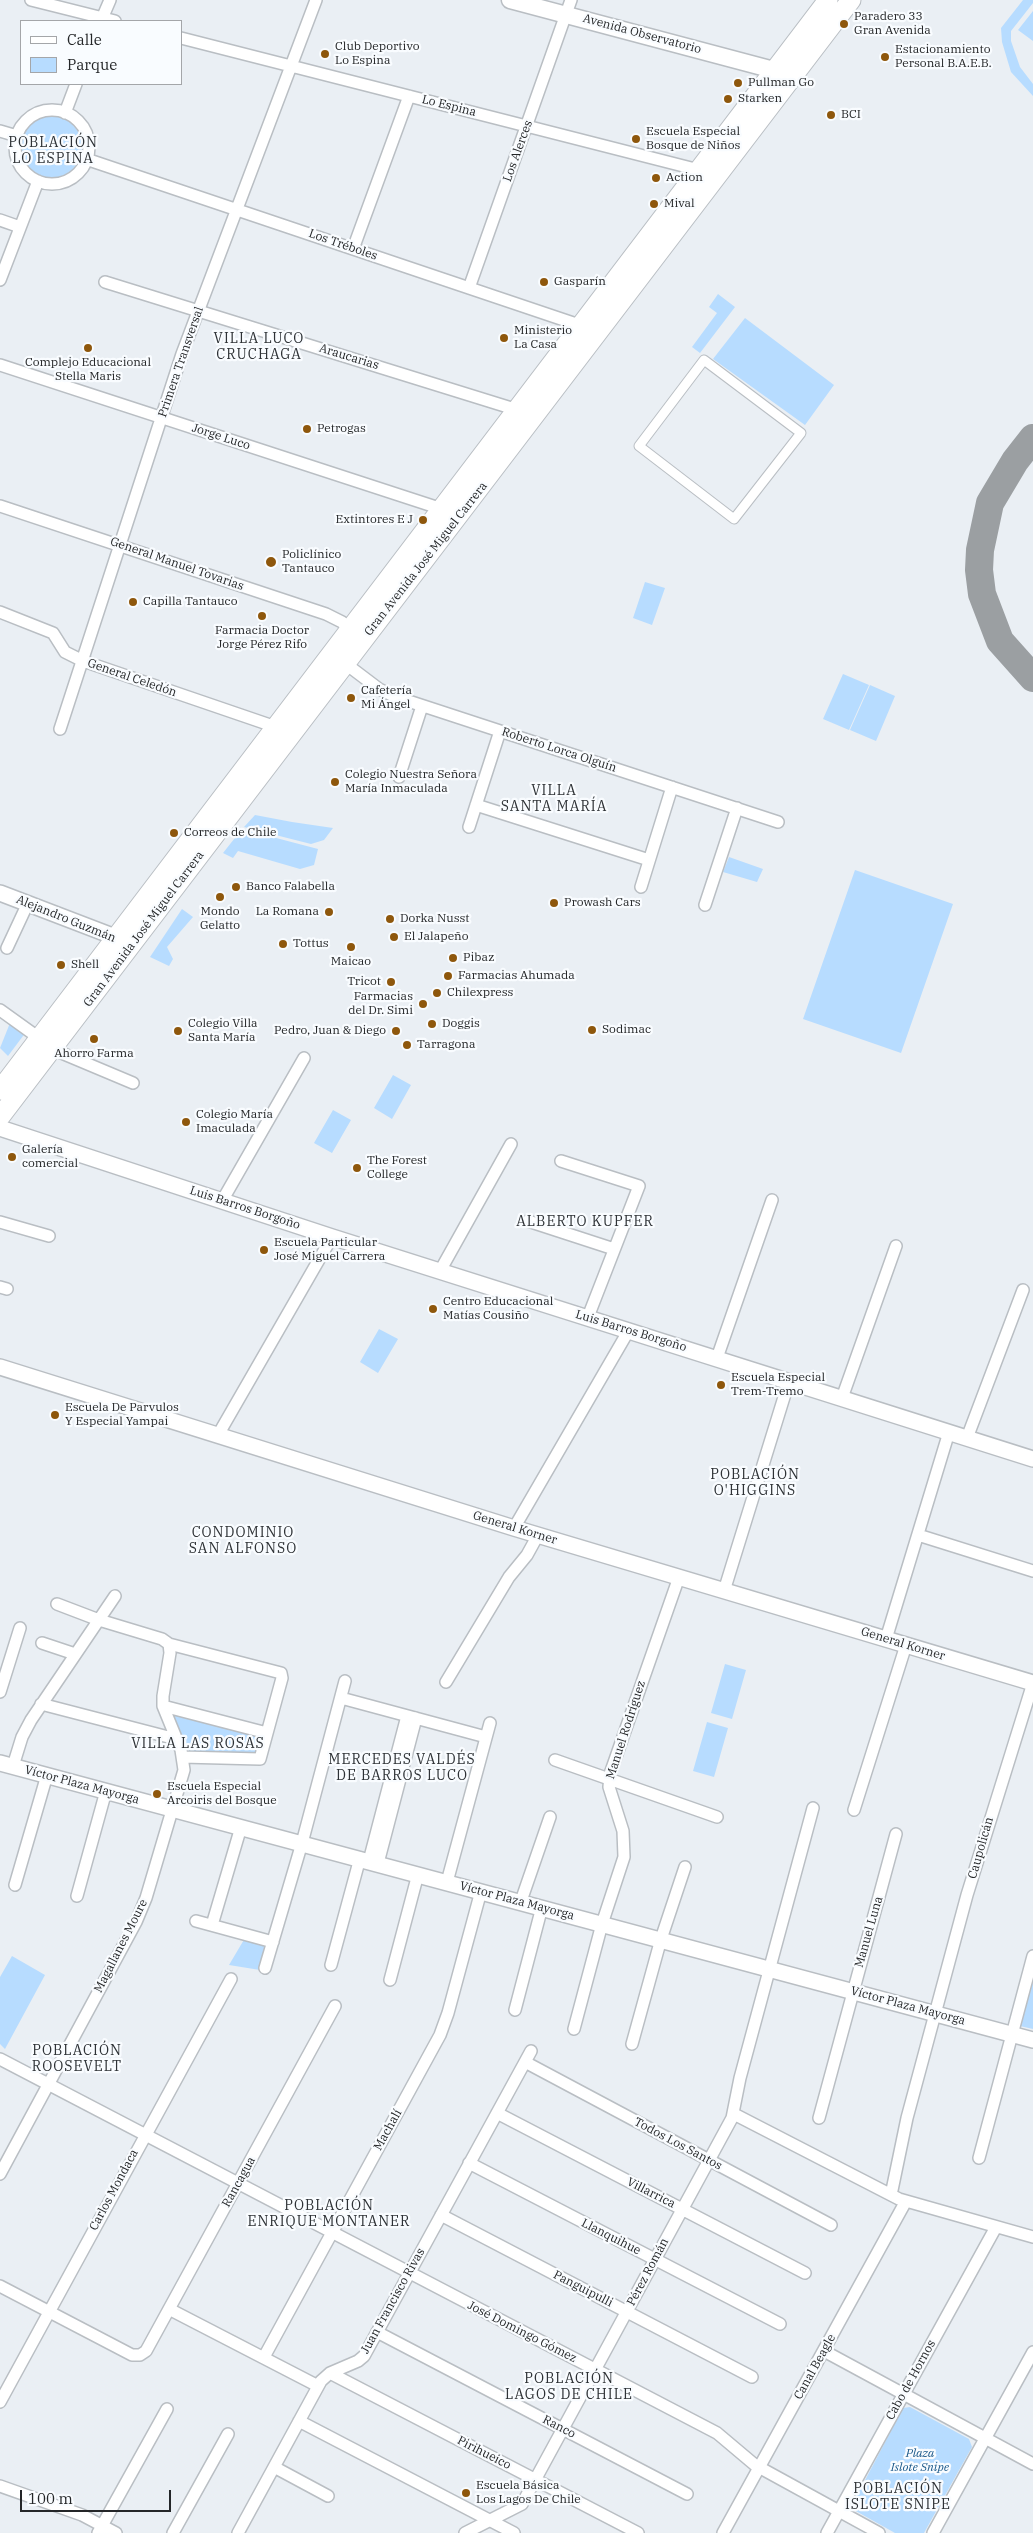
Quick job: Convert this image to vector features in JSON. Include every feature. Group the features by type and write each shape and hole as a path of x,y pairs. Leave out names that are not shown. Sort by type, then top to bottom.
{"main road":[{"name":"Avenida Observatorio","path":"510,0 570,7 793,76"},
{"name":"Gran Avenida José Miguel Carrera","path":"123,942 346,664 526,415 582,326 828,0"},
{"name":"Gran Avenida José Miguel Carrera","path":"0,1117 46,1044 123,942 276,727 442,509 600,332 717,174 850,0"},
{"name":"Gran Avenida José Miguel Carrera","path":"0,1090 46,1044"}],"street":[{"path":"31,0 102,20 110,0"},
{"name":"Primera Transversal","path":"60,729 161,418 198,311 316,0"},
{"name":"Los Alerces","path":"469,288 570,7"},
{"name":"Lo Espina","path":"182,38 717,174"},
{"path":"64,113 76,85"},
{"path":"353,249 409,96"},
{"path":"47,111 64,113 75,119 84,129 88,141 86,159 76,174 66,180 49,184 38,181 26,174 18,162 15,150 17,136 22,126 35,114 47,111"},
{"path":"0,131 17,136"},
{"name":"Los Tréboles","path":"86,159 600,332"},
{"path":"0,280 38,181"},
{"path":"0,220 20,227"},
{"name":"Araucarias","path":"105,282 526,415"},
{"path":"704,360 800,433 734,519 638,446 704,360"},
{"name":"Jorge Luco","path":"0,365 442,509"},
{"name":"General Manuel Tovarias","path":"0,506 326,614 342,622 350,630"},
{"name":"General Celedón","path":"0,612 53,633 66,652 83,662 276,727"},
{"name":"Roberto Lorca Olguín","path":"346,664 385,692 422,706 778,822"},
{"path":"399,777 422,706"},
{"path":"469,827 500,731"},
{"path":"641,886 672,787"},
{"path":"476,805 649,860"},
{"path":"706,905 737,808"},
{"name":"Alejandro Guzmán","path":"0,892 123,942"},
{"path":"7,948 28,903"},
{"path":"0,1010 46,1044 133,1083"},
{"path":"222,1201 304,1058"},
{"name":"Luis Barros Borgoño","path":"0,1128 332,1237 1033,1459"},
{"path":"440,1271 511,1144"},
{"path":"561,1161 639,1186 588,1318"},
{"path":"717,1358 772,1200"},
{"path":"528,1221 614,1249"},
{"path":"0,1222 49,1236"},
{"path":"218,1435 332,1237"},
{"path":"842,1398 896,1246"},
{"path":"967,1438 1023,1290"},
{"path":"514,1528 629,1330"},
{"name":"General Korner","path":"0,1367 514,1528 1033,1683"},
{"path":"724,1591 789,1381"},
{"path":"886,1639 949,1432"},
{"path":"446,1682 509,1577 528,1555 538,1535"},
{"path":"918,1535 1033,1570"},
{"name":"Manuel Rodríguez","path":"574,2029 602,1924 622,1866 623,1831 610,1794 609,1779 679,1577"},
{"path":"6,1764 41,1704 115,1596"},
{"path":"57,1604 99,1620 162,1639 169,1644 281,1673 282,1678 260,1759 182,1757"},
{"path":"0,1692 20,1628"},
{"path":"42,1643 76,1654"},
{"name":"Magallanes Moure","path":"0,2174 136,1922 146,1898 183,1775 182,1757 163,1706 170,1653 169,1644"},
{"path":"854,1810 906,1645"},
{"path":"265,1968 302,1843 345,1681"},
{"name":"Caupolicán","path":"891,2195 904,2131 983,1840 1033,1683"},
{"path":"341,1698 486,1737"},
{"path":"41,1704 176,1739"},
{"path":"163,1706 267,1733"},
{"path":"331,1966 369,1861 412,1717"},
{"path":"447,1882 490,1723"},
{"path":"555,1760 717,1817"},
{"name":"Víctor Plaza Mayorga","path":"6,1764 1033,2040"},
{"path":"15,1885 47,1775"},
{"path":"77,1896 106,1791"},
{"name":"Pérez Román","path":"465,2533 520,2506 536,2480 734,2114 740,2078 813,1808"},
{"path":"521,1901 550,1817"},
{"path":"212,1926 241,1827"},
{"name":"Manuel Luna","path":"819,2118 896,1834"},
{"path":"632,2044 661,1939 685,1867"},
{"path":"390,1980 418,1874"},
{"name":"Machalí","path":"264,2357 444,2027 481,1891"},
{"path":"515,2010 542,1907"},
{"path":"196,1921 273,1942"},
{"path":"979,2158 1033,1956"},
{"name":"Carlos Mondaca","path":"0,2402 230,1979"},
{"name":"Rancagua","path":"49,2312 132,2355 140,2355 149,2348 335,2006"},
{"name":"Juan Francisco Rivas","path":"238,2533 318,2386 330,2373 361,2359 531,2051"},
{"name":"José Domingo Gómez","path":"0,2059 144,2136 717,2433 760,2468 879,2533"},
{"name":"Todos Los Santos","path":"524,2062 831,2225"},
{"name":"Villarrica","path":"496,2113 805,2273"},
{"path":"734,2114 906,2202 1033,2237"},
{"name":"Llanquihue","path":"469,2163 780,2324"},
{"name":"Canal Beagle","path":"724,2533 906,2202"},
{"name":"Panguipulli","path":"440,2216 752,2377"},
{"name":"Cabo de Hornos","path":"827,2533 996,2227"},
{"path":"0,2286 49,2312"},
{"path":"170,2309 318,2386"},
{"name":"Ranco","path":"376,2332 687,2494"},
{"path":"824,2351 1033,2464"},
{"path":"933,2533 1033,2352"},
{"name":"Pirihueico","path":"330,2373 638,2533"},
{"path":"100,2529 167,2408"},
{"path":"299,2421 514,2533"},
{"path":"173,2533 228,2434"},
{"path":"274,2467 328,2496"},
{"path":"0,2486 82,2515 100,2529 116,2533"}],"green space":[{"path":"1023,0 1033,0 1033,3 1011,31 1011,41 1020,67 1033,84 1033,96 1011,72 1002,42 1001,28"},
{"path":"1033,11 1033,41 1018,30"},
{"path":"45,116 57,116 73,125 80,135 82,147 80,159 73,169 57,178 45,178 34,173 25,164 20,153 20,141 25,130 34,121"},
{"path":"718,294 735,307 700,353 692,347 717,313 709,307"},
{"path":"745,318 834,385 805,425 713,359"},
{"path":"645,582 665,588 652,625 633,618"},
{"path":"843,674 869,685 849,730 823,719"},
{"path":"870,685 895,696 876,741 850,730"},
{"path":"255,815 333,828 324,840 311,844 244,827"},
{"path":"242,829 318,849 314,865 300,869 238,851 233,858 223,853"},
{"path":"729,857 763,869 757,882 723,872"},
{"path":"855,870 953,904 901,1053 803,1019"},
{"path":"182,909 193,917 167,947 173,959 169,966 150,957"},
{"path":"10,1023 26,1032 8,1056 0,1048"},
{"path":"393,1075 411,1085 392,1119 374,1108"},
{"path":"333,1110 351,1120 332,1153 314,1143"},
{"path":"379,1329 398,1339 378,1373 360,1362"},
{"path":"725,1664 746,1670 732,1719 711,1713"},
{"path":"171,1711 260,1735 256,1756 190,1754"},
{"path":"707,1722 728,1728 714,1777 693,1771"},
{"path":"245,1938 267,1943 260,1970 229,1965"},
{"path":"12,1956 45,1975 5,2049 0,2044 0,1977"},
{"path":"1033,1981 1033,2029 1020,2026"},
{"name":"Plaza Islote Snipe","path":"910,2407 969,2439 972,2447 924,2533 895,2533 854,2510 852,2505 903,2408"}],"taxiway":[{"path":"1033,438 1015,461 990,503 980,550 979,570 982,594 1000,641 1033,678"}],"place":[{"name":"Paradero 33 Gran Avenida","path":"844,24"},
{"name":"Club Deportivo Lo Espina","path":"325,54"},
{"name":"Estacionamiento Personal B.A.E.B.","path":"885,57"},
{"name":"Pullman Go","path":"738,83"},
{"name":"Starken","path":"728,99"},
{"name":"BCI","path":"831,115"},
{"name":"Escuela Especial Bosque de Niños","path":"636,139"},
{"name":"Action","path":"656,178"},
{"name":"Mival","path":"654,204"},
{"name":"Gasparín","path":"544,282"},
{"name":"Ministerio La Casa","path":"504,338"},
{"name":"Complejo Educacional Stella Maris","path":"88,348"},
{"name":"Petrogas","path":"307,429"},
{"name":"Extintores E J","path":"423,520"},
{"name":"Policlínico Tantauco","path":"271,562"},
{"name":"Capilla Tantauco","path":"133,602"},
{"name":"Farmacia Doctor Jorge Pérez Rifo","path":"262,616"},
{"name":"Cafetería Mi Ángel","path":"351,698"},
{"name":"Colegio Nuestra Señora María Inmaculada","path":"335,782"},
{"name":"Correos de Chile","path":"174,833"},
{"name":"Banco Falabella","path":"236,887"},
{"name":"Mondo Gelatto","path":"220,897"},
{"name":"Prowash Cars","path":"554,903"},
{"name":"La Romana","path":"329,912"},
{"name":"Dorka Nusst","path":"390,919"},
{"name":"El Jalapeño","path":"394,937"},
{"name":"Tottus","path":"283,944"},
{"name":"Maicao","path":"351,947"},
{"name":"Pibaz","path":"453,958"},
{"name":"Shell","path":"61,965"},
{"name":"Farmacias Ahumada","path":"448,976"},
{"name":"Tricot","path":"391,982"},
{"name":"Chilexpress","path":"437,993"},
{"name":"Farmacias del Dr. Simi","path":"423,1004"},
{"name":"Doggis","path":"432,1024"},
{"name":"Sodimac","path":"592,1030"},
{"name":"Colegio Villa Santa María","path":"178,1031"},
{"name":"Pedro, Juan & Diego","path":"396,1031"},
{"name":"Ahorro Farma","path":"94,1039"},
{"name":"Tarragona","path":"407,1045"},
{"name":"Colegio María Imaculada","path":"186,1122"},
{"name":"Galería comercial","path":"12,1157"},
{"name":"The Forest College","path":"357,1168"},
{"name":"Escuela Particular José Miguel Carrera","path":"264,1250"},
{"name":"Centro Educacional Matías Cousiño","path":"433,1309"},
{"name":"Escuela Especial Trem-Tremo","path":"721,1385"},
{"name":"Escuela De Parvulos Y Especial Yampai","path":"55,1415"},
{"name":"Escuela Especial Arcoiris del Bosque","path":"157,1794"},
{"name":"Escuela Básica Los Lagos De Chile","path":"466,2493"}],"district":[{"name":"POBLACIÓN LO ESPINA","path":"53,152"},
{"name":"VILLA LUCO CRUCHAGA","path":"259,348"},
{"name":"VILLA SANTA MARÍA","path":"554,800"},
{"name":"ALBERTO KUPFER","path":"585,1222"},
{"name":"POBLACIÓN O'HIGGINS","path":"755,1484"},
{"name":"CONDOMINIO SAN ALFONSO","path":"243,1542"},
{"name":"VILLA LAS ROSAS","path":"198,1744"},
{"name":"MERCEDES VALDÉS DE BARROS LUCO","path":"402,1768"},
{"name":"POBLACIÓN ROOSEVELT","path":"77,2060"},
{"name":"POBLACIÓN ENRIQUE MONTANER","path":"329,2214"},
{"name":"POBLACIÓN LAGOS DE CHILE","path":"569,2388"},
{"name":"POBLACIÓN ISLOTE SNIPE","path":"898,2498"}]}
